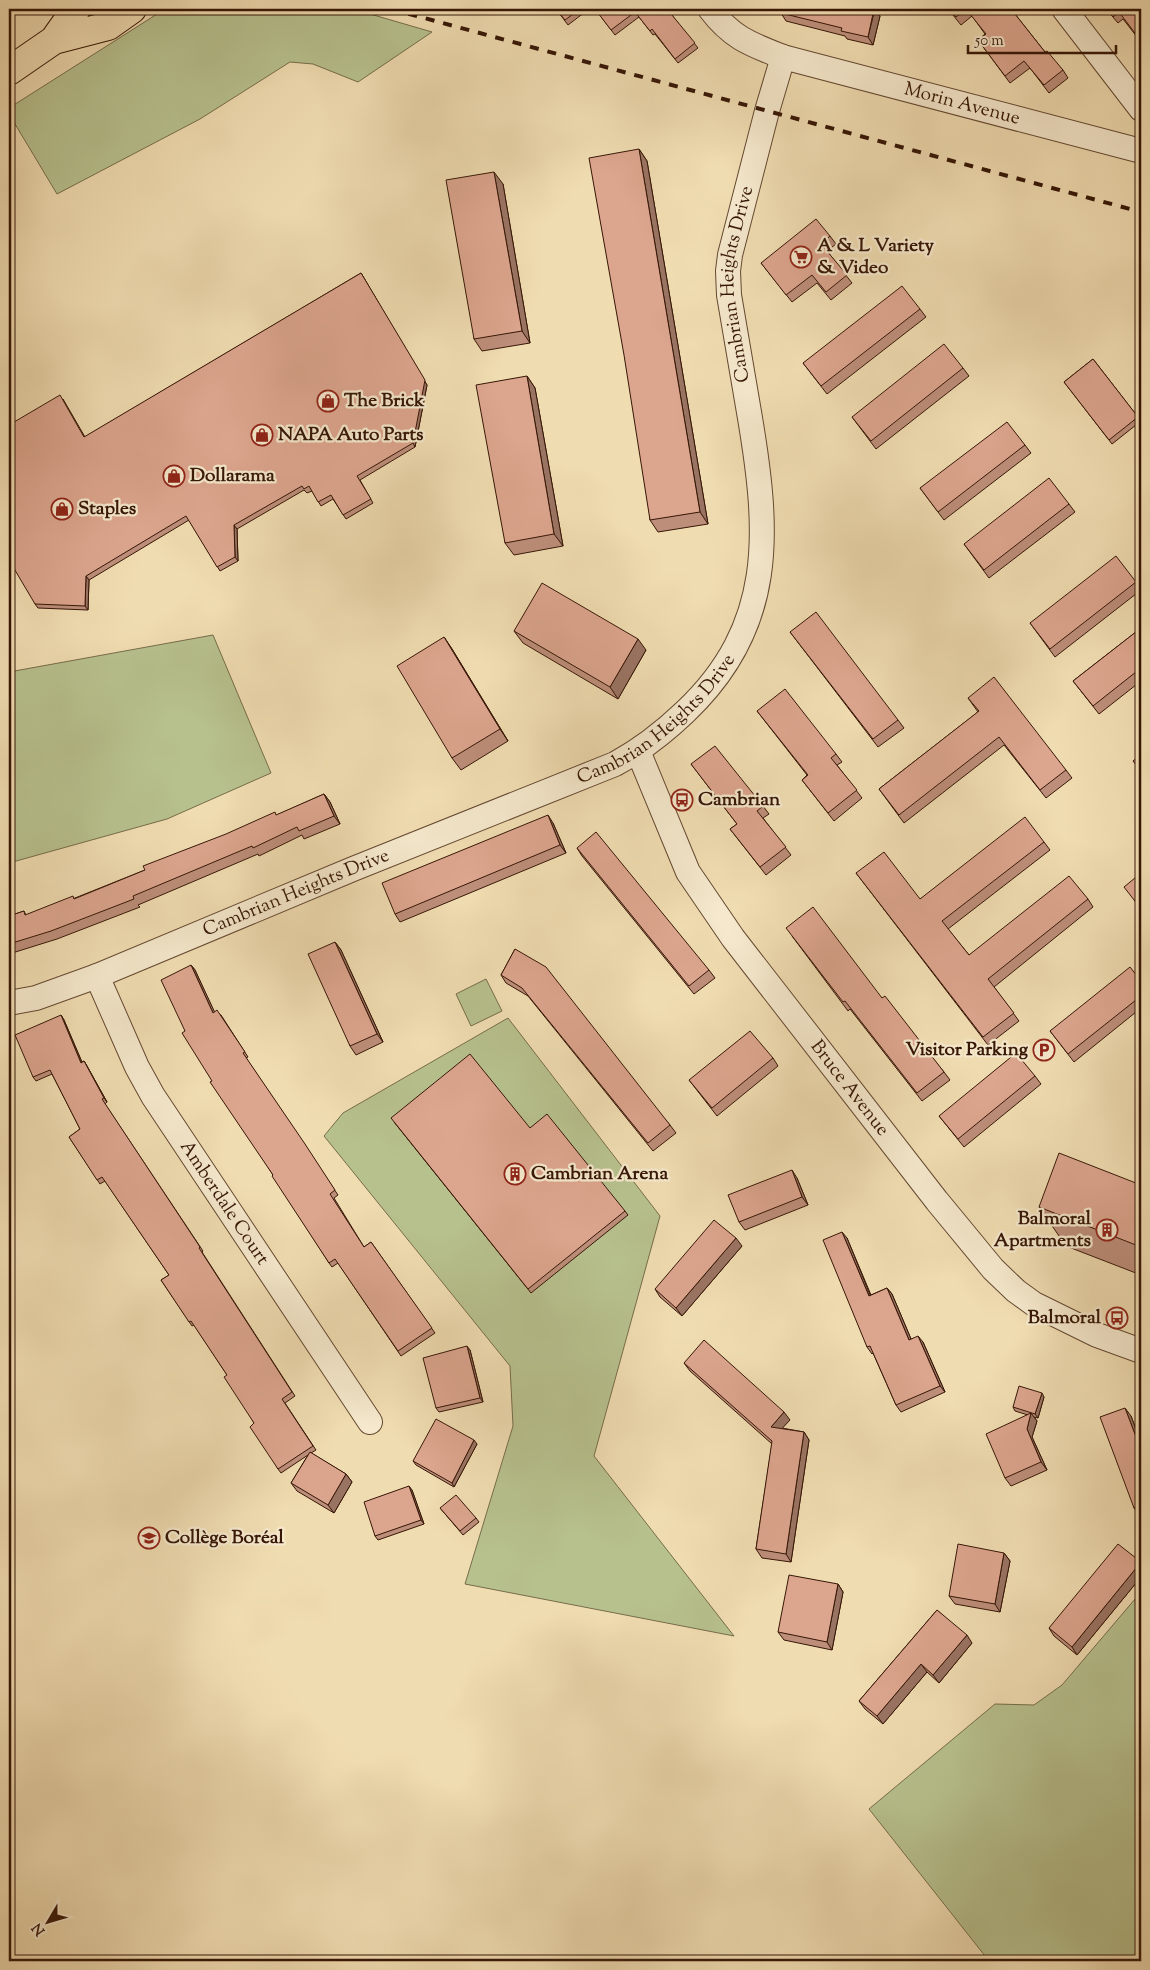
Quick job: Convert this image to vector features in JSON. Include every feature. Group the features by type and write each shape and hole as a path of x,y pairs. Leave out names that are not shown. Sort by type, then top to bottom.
{"main road":[{"path":"54,40 76,9"},
{"path":"9,70 54,40 108,26 132,9"}],"street":[{"name":"Morin Avenue","path":"710,9 730,31 746,43 783,58 1141,152"},
{"path":"1064,9 1141,109"},
{"name":"Cambrian Heights Drive","path":"9,1003 36,998 96,976 353,869 615,764 638,751 672,724 710,686 728,663 742,637 751,613 763,552 761,497 757,462 729,295 728,272 730,255 753,164 783,58"},
{"name":"Bruce Avenue","path":"638,751 688,872 699,891 733,938 936,1201 994,1269 1016,1291 1034,1304 1096,1335 1141,1351"},
{"name":"Amberdale Court","path":"96,976 137,1067 153,1096 370,1422"}],"green space":[{"path":"165,9 353,9 432,32 358,82 313,64 290,62 200,119 57,194 9,114 9,108"},
{"path":"213,635 271,773 167,819 9,863 9,672"},
{"path":"486,979 502,1011 471,1026 456,994"},
{"path":"508,1018 660,1216 594,1456 734,1636 465,1584 513,1426 510,1366 324,1136 343,1113"},
{"path":"1141,1592 1141,1961 989,1961 869,1809 995,1704 1034,1705 1062,1685"}],"building":[{"path":"556,9 580,9 565,20"},
{"path":"595,9 667,9 695,43 675,59 652,29 650,31 635,12 611,30"},
{"path":"781,9 874,9 868,37 841,31 842,28 781,13"},
{"path":"949,9 966,9 956,17"},
{"path":"966,9 1011,9 1045,52 1047,51 1063,70 1044,85 1024,61 1005,76 978,40 986,34"},
{"path":"1107,9 1141,9 1141,41 1119,12 1113,17"},
{"path":"639,149 700,512 650,520 624,355 589,158"},
{"path":"494,172 522,331 474,339 446,180"},
{"path":"816,219 830,236 821,244 847,275 826,292 812,275 786,295 761,263"},
{"path":"361,273 425,380 413,443 357,476 371,499 343,515 331,495 318,502 309,486 304,489 302,486 234,525 235,557 217,567 186,516 86,576 85,606 35,604 9,560 9,425 60,395 84,437"},
{"path":"902,286 920,309 821,386 803,363"},
{"path":"944,344 963,368 871,441 852,417"},
{"path":"1093,359 1138,417 1109,440 1064,382"},
{"path":"527,376 554,534 505,543 476,385"},
{"path":"1007,422 1025,445 938,512 920,488"},
{"path":"1049,478 1069,504 984,570 964,544"},
{"path":"1116,556 1136,582 1050,649 1030,623"},
{"path":"542,583 638,639 610,687 514,631"},
{"path":"816,612 898,720 873,739 790,632"},
{"path":"1141,628 1141,668 1093,706 1073,681"},
{"path":"444,637 500,729 452,758 397,666"},
{"path":"994,677 1066,770 1040,790 999,737 899,815 879,789 979,711 968,698"},
{"path":"785,689 836,754 831,758 857,790 828,813 802,780 808,775 757,711"},
{"path":"715,746 763,806 757,811 786,847 760,867 730,829 737,824 691,764"},
{"path":"1141,754 1141,771 1133,761"},
{"path":"324,794 334,816 299,831 297,827 253,848 252,846 133,896 134,899 51,931 9,944 9,916 24,911 25,915 73,896 74,899 145,870 143,866 226,834 275,812 276,815"},
{"path":"548,815 560,845 395,914 382,883"},
{"path":"1025,817 1044,842 942,921 969,955 1069,876 1088,899 988,979 1014,1013 983,1037 856,873 884,852 920,899"},
{"path":"596,832 709,970 689,986 577,848"},
{"path":"1141,873 1141,909 1124,887"},
{"path":"813,907 882,998 885,996 944,1072 917,1093 786,928"},
{"path":"335,942 377,1034 350,1046 308,954"},
{"path":"515,949 546,967 670,1125 648,1143 522,988 501,975"},
{"path":"191,965 213,1013 217,1010 245,1052 243,1053 335,1190 330,1194 364,1247 371,1242 432,1328 398,1351 335,1259 329,1263 273,1175 210,1082 212,1081 182,1033 185,1031 161,980"},
{"path":"1130,967 1141,981 1141,996 1068,1054 1050,1031"},
{"path":"61,1015 81,1063 84,1061 104,1098 102,1099 200,1247 292,1392 282,1399 313,1446 278,1469 250,1427 254,1423 224,1377 227,1375 161,1280 169,1275 102,1177 97,1180 69,1137 80,1129 50,1070 33,1077 15,1035"},
{"path":"750,1031 773,1058 712,1108 689,1080"},
{"path":"1016,1053 1035,1076 958,1139 939,1116"},
{"name":"Cambrian Arena","path":"470,1054 530,1128 547,1114 625,1211 528,1289 391,1118"},
{"path":"1059,1153 1141,1185 1141,1247 1039,1207"},
{"path":"792,1170 802,1197 739,1222 728,1195"},
{"path":"714,1220 736,1238 676,1308 655,1289"},
{"path":"842,1232 869,1296 887,1288 909,1340 918,1336 940,1386 896,1405 870,1346 867,1347 823,1240"},
{"path":"704,1340 784,1412 771,1427 804,1432 786,1554 756,1549 772,1441 684,1363"},
{"path":"467,1346 480,1398 436,1408 423,1358"},
{"path":"1019,1386 1042,1393 1035,1414 1013,1407"},
{"path":"1125,1408 1141,1450 1141,1506 1134,1508 1100,1417"},
{"path":"1031,1413 1027,1429 1041,1462 1005,1478 986,1434"},
{"path":"436,1419 474,1440 452,1483 413,1461"},
{"path":"310,1452 346,1474 328,1505 291,1483"},
{"path":"409,1486 421,1520 375,1536 364,1502"},
{"path":"456,1495 476,1518 460,1531 440,1508"},
{"path":"958,1544 1004,1553 995,1604 949,1596"},
{"path":"1118,1544 1141,1562 1072,1647 1049,1628"},
{"path":"789,1575 838,1584 827,1642 778,1632"},
{"path":"937,1610 967,1635 933,1675 921,1664 877,1716 859,1701"}],"railway":[{"path":"391,9 1141,212"}],"place":[{"name":"A & L Variety & Video","path":"801,257"},
{"name":"The Brick","path":"328,401"},
{"name":"NAPA Auto Parts","path":"262,435"},
{"name":"Dollarama","path":"174,476"},
{"name":"Staples","path":"62,509"},
{"name":"Cambrian","path":"682,800"},
{"name":"Visitor Parking","path":"1044,1050"},
{"name":"Cambrian Arena","path":"515,1174"},
{"name":"Balmoral Apartments","path":"1107,1230"},
{"name":"Balmoral","path":"1117,1318"},
{"name":"Collège Boréal","path":"149,1538"}]}
